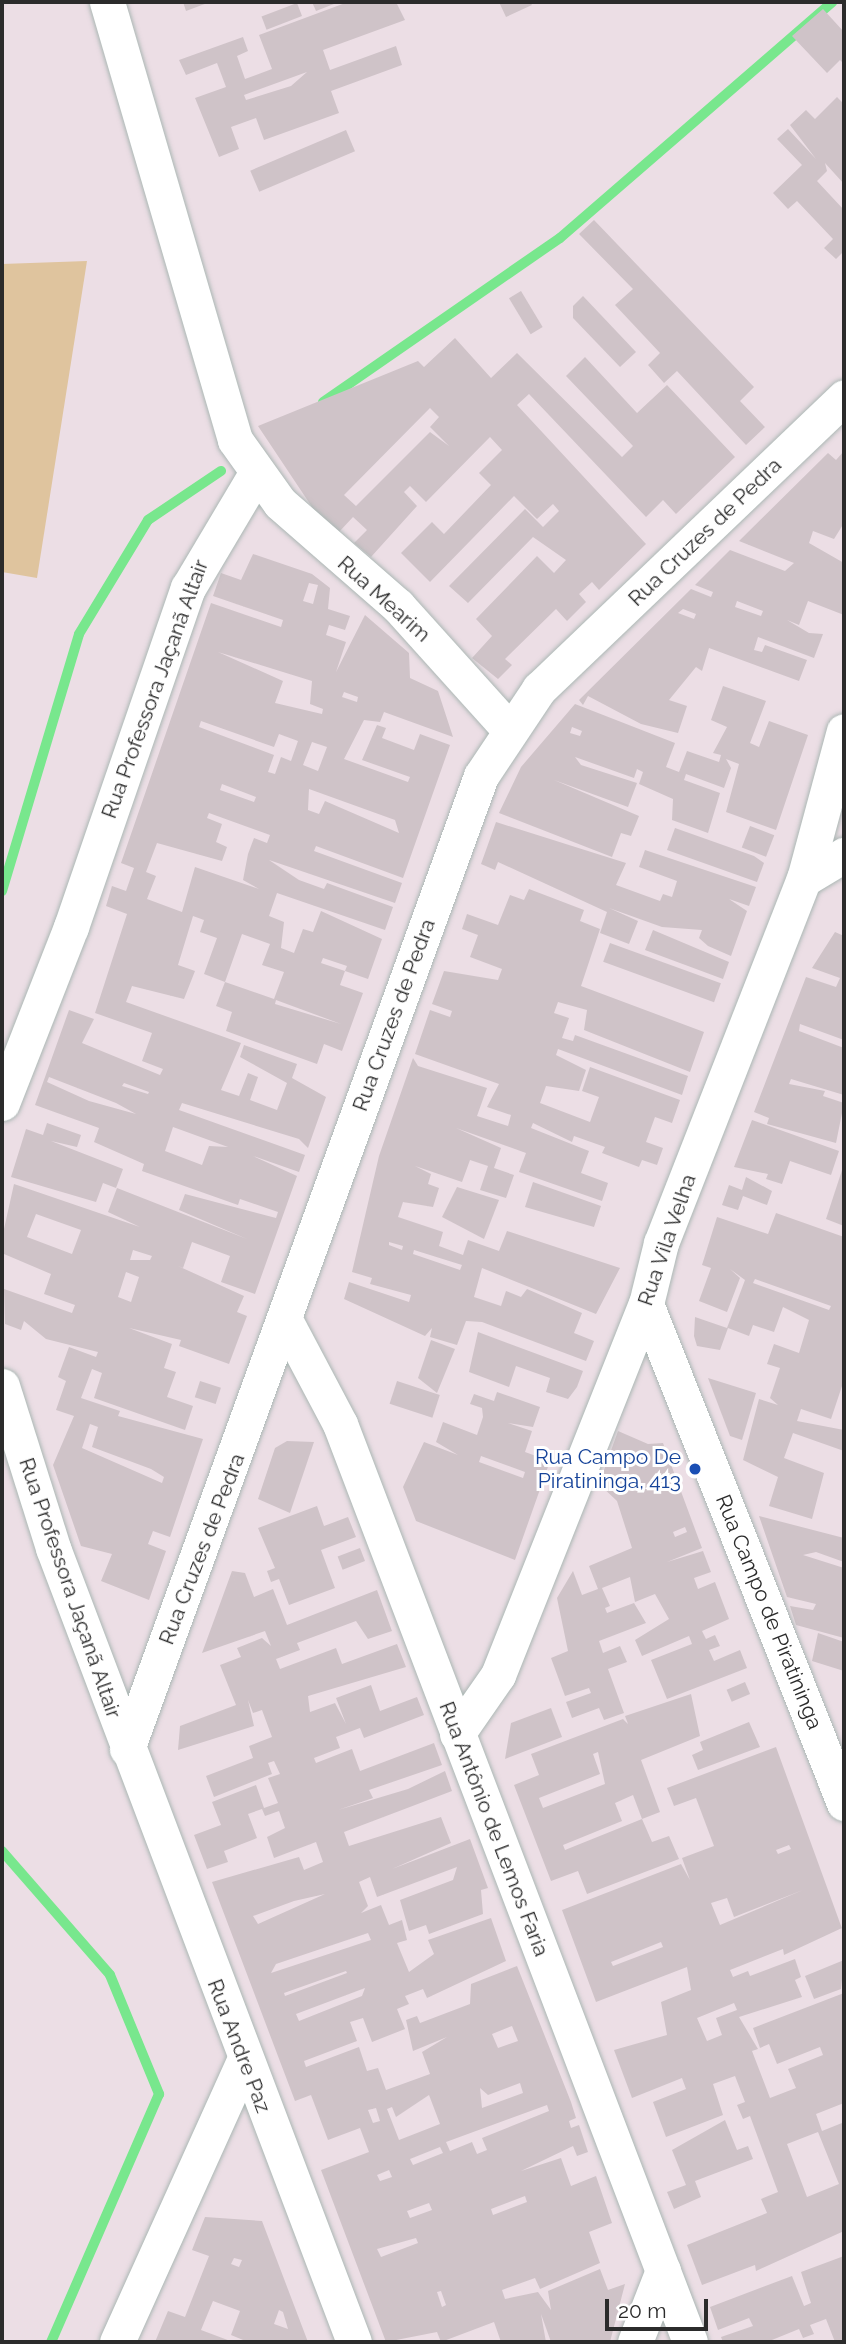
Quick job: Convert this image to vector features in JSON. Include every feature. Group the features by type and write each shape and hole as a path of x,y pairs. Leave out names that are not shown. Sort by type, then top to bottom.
{"street":[{"path":"107,2 219,397 255,475"},
{"name":"Rua Cruzes de Pedra","path":"127,1749 286,1322 481,776 508,728 539,690 844,398"},
{"name":"Rua Mearim","path":"255,475 325,545 398,606 508,728"},
{"name":"Rua Professora Jaçanã Altair","path":"2,1103 71,927 188,588 255,475"},
{"name":"Rua Vila Velha","path":"457,1734 498,1675 646,1304 661,1243 804,879 844,731"},
{"path":"804,879 844,855"},
{"name":"Rua Campo de Piratininga","path":"646,1304 842,1788"},
{"name":"Rua Antônio de Lemos Faria","path":"286,1322 341,1424 690,2342"},
{"name":"Rua Professora Jaçanã Altair","path":"2,1386 127,1749"},
{"name":"Rua Andre Paz","path":"127,1749 244,2061 354,2342"},
{"path":"117,2342 244,2061"},
{"path":"635,2342 663,2270"}],"shaded area":[{"path":"87,261 37,578 2,572 2,264"}],"building":[{"path":"183,2 210,2 186,11"},
{"path":"312,2 339,2 316,11"},
{"path":"348,2 396,2 405,20 323,50 330,70 396,46 402,65 331,91 339,113 264,140 256,118 231,127 239,149 219,157 195,98 226,87 217,63 186,75 179,60 243,37 248,51 237,56 245,79 272,69 259,35","holes":["307,72 291,86 246,100 244,95"]},
{"path":"499,2 530,2 532,5 506,17"},
{"path":"297,3 302,16 267,30 262,17"},
{"path":"823,9 844,32 844,64 840,60 827,73 792,36"},
{"path":"837,97 844,104 844,184 825,163 827,171 817,181 844,210 844,251 836,259 824,248 833,239 797,201 788,209 773,193 802,165 777,139 788,129 816,159 790,125 806,110 815,119"},
{"path":"346,130 355,151 259,192 250,171"},
{"path":"594,220 754,387 740,401 765,427 746,445 677,371 664,383 648,365 660,353 615,305 633,289 579,234"},
{"path":"521,291 543,327 531,334 509,298"},
{"path":"583,296 636,352 620,367 573,318 573,306"},
{"path":"455,338 491,378 517,353 622,457 633,446 566,376 585,357 637,413 667,385 735,457 676,514 663,500 646,517 529,394 517,405 646,544 599,590 592,582 579,594 586,602 567,621 556,609 505,659 512,665 498,679 472,658 492,636 476,619 537,556 554,573 566,560 533,537 468,603 449,586 525,509 543,527 559,511 553,504 537,519 514,496 430,582 401,553 432,522 444,534 491,485 479,473 502,450 490,437 426,502 410,486 404,492 417,506 371,557 354,543 367,530 353,517 339,532 320,519 258,426 418,361 424,367","holes":["430,408 439,417 430,427 449,446 430,432 356,506 344,495"]},
{"path":"844,451 844,523 834,539 813,531 809,543 844,563 844,615 808,601 799,625 787,620 809,633 823,634 814,658 758,637 754,650 762,652 765,645 807,660 799,681 709,648 702,671 696,667 669,700 687,706 678,733 641,724 588,696 583,705 579,700 691,589 711,597 713,592 695,585 730,550 785,571 794,563 739,541 828,453 836,460","holes":["737,601 763,611 761,616 735,607","683,609 696,614 694,619 678,613"]},
{"path":"253,554 312,574 330,588 328,609 350,616 345,630 329,625 326,635 346,642 336,672 365,615 409,653 410,678 438,691 453,737 384,712 380,722 364,720 344,759 408,782 410,777 362,760 377,725 386,728 382,738 414,750 420,734 450,745 403,878 316,846 314,851 402,883 395,903 269,860 299,880 324,889 327,883 393,907 385,930 277,893 269,916 284,922 281,948 294,953 303,929 313,932 321,911 382,939 368,979 345,971 340,985 363,993 342,1051 324,1044 317,1064 226,1031 232,1012 216,1006 225,982 204,974 217,938 200,932 204,920 193,916 178,965 195,971 184,999 132,986 126,1002 241,1043 221,1090 239,1096 248,1073 258,1077 250,1100 277,1110 287,1083 240,1057 244,1045 297,1064 292,1078 326,1097 308,1148 299,1139 182,1103 179,1110 305,1155 299,1172 253,1156 297,1176 255,1294 221,1282 230,1256 192,1242 183,1268 178,1266 244,1296 237,1312 247,1316 229,1364 179,1346 181,1340 129,1328 172,1344 164,1368 176,1372 167,1397 193,1406 185,1430 94,1398 102,1373 92,1369 81,1398 120,1411 118,1416 203,1439 170,1537 153,1531 148,1544 166,1551 149,1600 101,1581 112,1554 81,1546 53,1465 74,1416 56,1410 66,1381 58,1377 69,1347 96,1357 98,1352 46,1339 24,1321 21,1330 5,1324 4,1289 72,1313 75,1305 44,1294 51,1274 4,1254 4,1229 14,1184 140,1227 108,1212 117,1188 247,1239 179,1210 185,1194 276,1218 278,1212 240,1199 238,1205 142,1171 144,1164 94,1142 99,1128 35,1105 69,1010 94,1019 82,1043 160,1075 163,1069 142,1061 152,1033 95,1013 127,914 106,906 112,886 126,891 134,868 121,863 211,603 281,627 283,620 213,596 221,573 241,580","holes":["309,583 318,585 313,604 303,601","218,652 312,681 310,704 323,709 322,714 275,703 283,681","344,692 358,697 357,702 342,697","201,721 274,747 279,734 298,741 291,761 281,757 275,774 268,772 274,755 199,727","312,742 327,747 318,771 303,765","222,784 256,797 254,802 220,790","309,789 395,820 399,833 325,801 319,814 308,810","209,813 270,835 267,843 254,838 248,854 243,880 259,889 195,867 182,912 147,899 156,876 146,872 157,843 222,861 227,847 216,842 222,824 207,818","242,934 270,944 262,965 284,972 274,999 225,982","323,958 347,966 345,971 321,963","276,1000 341,1024 275,1004","49,1077 116,1103 136,1114 89,1101 47,1082","124,1083 149,1092 148,1094 122,1086","173,1127 228,1147 209,1146 202,1165 165,1151","36,1214 81,1230 72,1254 27,1237","133,1250 152,1256 150,1260 130,1260","126,1272 139,1277 131,1302 118,1297","90,1424 98,1427 92,1447 151,1469 164,1477 162,1483 82,1448"]},
{"path":"723,686 766,701 750,743 759,747 769,721 808,735 776,830 726,812 739,764 726,759 731,768 724,788 686,774 684,780 720,793 708,833 672,820 673,799 639,784 643,772 637,769 634,778 575,757 581,765 637,783 628,807 554,780 639,816 631,836 621,833 612,857 499,813 521,767 575,704 675,743 666,767 679,772 687,751 719,762 721,755 713,753 727,727 711,720","holes":["572,727 582,731 580,736 570,733"]},
{"path":"496,822 626,863 616,885 660,901 663,894 672,897 677,881 639,867 645,850 756,887 749,906 729,899 747,911 731,956 708,946 699,938 702,930 662,927 609,908 638,921 629,944 600,933 607,912 498,862 495,870 481,864"},
{"path":"750,826 774,835 766,857 742,847"},
{"path":"675,828 754,856 764,863 757,882 667,850"},
{"path":"529,889 584,910 580,921 600,929 581,986 704,1032 690,1072 584,1030 587,1010 558,1002 554,1013 569,1018 562,1038 573,1041 575,1035 688,1076 682,1095 558,1049 556,1055 586,1070 579,1091 546,1086 540,1103 590,1122 599,1097 582,1091 590,1067 680,1100 672,1123 655,1117 646,1142 663,1148 657,1165 642,1160 639,1167 602,1153 605,1147 574,1136 572,1142 533,1123 531,1128 589,1151 581,1173 608,1183 602,1201 519,1172 526,1153 456,1128 501,1148 494,1168 514,1175 506,1198 480,1190 488,1166 470,1160 462,1182 415,1166 431,1174 428,1184 439,1188 433,1207 403,1202 398,1217 443,1232 439,1246 463,1255 468,1240 499,1251 507,1231 620,1268 596,1314 482,1268 474,1297 501,1306 506,1291 521,1297 527,1289 582,1313 574,1333 594,1341 586,1361 482,1322 466,1321 457,1345 430,1337 432,1328 425,1336 344,1299 349,1282 409,1302 411,1295 370,1284 372,1278 352,1272 379,1156 413,1058 418,1066 487,1088 477,1116 508,1126 511,1115 487,1107 499,1084 415,1054 430,1010 450,1017 452,1011 432,1004 444,971 498,980 502,969 470,957 478,935 462,929 467,914 498,925 510,895 524,900","holes":["389,1242 403,1246 402,1250 389,1245","414,1250 462,1265 460,1270 413,1254"]},
{"path":"653,930 729,962 723,979 645,950"},
{"path":"835,932 844,936 844,1040 800,1024 799,1031 844,1048 844,1095 791,1079 789,1084 825,1091 823,1096 844,1103 836,1143 767,1124 769,1118 754,1112 806,977 836,987 840,978 812,968"},
{"path":"610,943 721,983 714,1002 603,962"},
{"path":"752,1120 839,1151 831,1175 790,1161 782,1184 766,1179 768,1174 734,1167"},
{"path":"47,1123 81,1135 77,1147 51,1141 123,1169 116,1188 103,1183 96,1202 11,1177 26,1129 43,1135"},
{"path":"844,1164 844,1226 826,1219"},
{"path":"746,1177 772,1191 767,1205 743,1196 738,1210 722,1205 729,1185 742,1190"},
{"path":"533,1182 601,1206 594,1227 525,1207"},
{"path":"457,1187 499,1200 484,1239 442,1217"},
{"path":"776,1213 844,1237 844,1380 831,1419 801,1409 797,1421 844,1430 844,1451 793,1433 784,1458 824,1473 812,1519 769,1506 778,1477 743,1460 759,1399 778,1405 770,1398 780,1368 767,1364 774,1344 799,1353 809,1320 783,1307 774,1332 753,1325 749,1336 728,1328 720,1350 697,1346 694,1336 695,1317 727,1328 745,1280 730,1269 740,1278 727,1312 699,1301 711,1268 702,1265 717,1217 768,1234","holes":["755,1279 831,1306 829,1310 753,1283"]},
{"path":"478,1332 583,1371 577,1387 568,1399 546,1392 550,1378 516,1366 509,1387 469,1372"},
{"path":"431,1340 455,1349 437,1393 418,1378"},
{"path":"708,1378 756,1393 742,1440 730,1436"},
{"path":"200,1381 221,1388 216,1404 195,1397"},
{"path":"397,1381 440,1395 432,1418 390,1404"},
{"path":"497,1392 540,1407 533,1427 508,1423 532,1431 525,1452 550,1461 515,1560 416,1521 403,1487 424,1442 458,1455 436,1442 443,1422 477,1435 483,1417 482,1408 470,1404 474,1394 494,1401","holes":["481,1456 525,1472 523,1478 479,1462"]},
{"path":"618,1431 648,1444 663,1443 702,1548 667,1562 703,1551 711,1572 694,1578 698,1589 715,1582 729,1619 702,1631 706,1639 715,1635 720,1646 709,1650 714,1661 740,1650 747,1668 667,1699 651,1660 692,1644 689,1636 642,1656 635,1640 669,1619 655,1594 635,1602 630,1577 602,1588 610,1606 605,1608 607,1613 634,1603 646,1623 599,1641 603,1653 620,1646 627,1662 608,1669 624,1713 604,1720 599,1708 572,1718 566,1702 591,1693 589,1688 565,1696 551,1658 568,1651 557,1598 573,1571 582,1595 598,1589 589,1566 632,1548 617,1501 599,1484","holes":["685,1527 687,1532 675,1537 673,1532"]},
{"path":"287,1441 314,1442 290,1513 258,1499 275,1448"},
{"path":"317,1506 324,1526 348,1517 356,1537 321,1550 335,1588 289,1605 279,1579 271,1582 267,1571 275,1568 258,1528"},
{"path":"759,1516 844,1538 844,1562 816,1552 803,1555 844,1568 844,1638 796,1625 790,1606 813,1610 816,1604 787,1597"},
{"path":"360,1548 365,1561 343,1570 338,1557"},
{"path":"232,1571 245,1573 254,1597 273,1589 287,1625 377,1590 392,1631 368,1639 356,1621 297,1643 300,1650 276,1659 280,1669 336,1648 342,1664 397,1644 406,1667 308,1696 310,1712 335,1703 346,1724 336,1698 371,1685 380,1711 417,1697 424,1715 364,1738 360,1728 336,1737 340,1748 314,1758 316,1763 352,1749 360,1771 434,1743 442,1765 369,1790 373,1798 338,1810 408,1789 445,1771 452,1791 344,1832 349,1846 441,1817 451,1843 392,1869 470,1839 488,1888 481,1890 483,1914 429,1934 426,1925 409,1931 400,1900 453,1880 457,1867 377,1897 370,1877 359,1882 368,1906 361,1913 381,1905 389,1925 402,1920 407,1940 397,1943 409,1972 434,1954 428,1940 491,1918 506,1961 427,1998 423,1989 405,1996 409,2004 397,2009 405,2029 372,2042 363,2018 350,2022 357,2041 304,2061 306,2067 359,2047 367,2071 378,2068 386,2090 430,2074 422,2052 447,2037 413,2051 406,2020 417,2016 420,2023 470,2004 471,1984 517,1966 571,2102 576,2118 569,2121 571,2128 579,2125 588,2152 577,2156 573,2146 521,2171 561,2158 571,2186 596,2176 612,2223 589,2232 600,2263 540,2289 535,2278 502,2290 505,2299 538,2292 551,2310 548,2291 600,2269 608,2290 625,2284 610,2342 551,2342 541,2314 546,2342 501,2342 494,2322 441,2342 437,2332 386,2342 321,2170 369,2152 360,2128 328,2140 311,2095 295,2101 212,1882 299,1857 304,1870 323,1862 316,1842 274,1858 267,1837 285,1828 279,1811 265,1816 262,1809 248,1814 257,1838 224,1851 228,1862 207,1869 194,1835 221,1825 212,1802 256,1785 264,1808 278,1803 268,1778 280,1774 274,1761 268,1763 272,1774 214,1797 206,1776 253,1758 249,1746 272,1737 262,1710 253,1713 248,1700 254,1726 178,1750 180,1726 236,1705 220,1665 241,1657 237,1648 262,1638 271,1646 265,1631 202,1653","holes":["325,1894 258,1924 253,1916 294,1901","368,1933 371,1940 271,1973 276,1964","346,1971 347,1973 285,1996 284,1993","365,1988 362,1996 299,2021 296,2014","512,2026 518,2041 498,2048 492,2034","520,2083 523,2093 482,2108 480,2088 488,2095","429,2095 440,2124 399,2140 387,2109 392,2107 396,2117","547,2105 549,2111 482,2138 487,2150 477,2154 472,2142 450,2151 446,2142","376,2108 380,2121 373,2123 368,2110","440,2147 443,2153 413,2165 410,2159","389,2170 392,2177 380,2181 377,2175","525,2196 527,2202 493,2215 491,2209","429,2203 432,2210 410,2218 407,2211","416,2238 418,2243 381,2257 377,2249","441,2291 446,2305 442,2307 437,2292"]},
{"path":"818,1633 844,1642 844,1671 812,1661"},
{"path":"745,1682 750,1694 732,1702 727,1690"},
{"path":"691,1694 700,1736 641,1760 660,1812 642,1819 652,1842 669,1836 679,1859 587,1894 578,1871 551,1881 514,1785 539,1775 531,1754 623,1719 628,1724 625,1716","holes":["598,1752 605,1784 543,1808 539,1798 600,1774 593,1754","633,1795 642,1819 565,1850 563,1845 622,1821 615,1803"]},
{"path":"551,1708 562,1737 505,1759 511,1723"},
{"path":"749,1722 760,1747 698,1770 692,1755 703,1750 700,1742"},
{"path":"776,1747 842,1928 784,1955 783,1949 730,1970 733,1977 748,1971 750,1976 795,1959 801,1977 795,1980 802,1997 739,2017 758,2049 752,2051 770,2098 796,2088 788,2069 823,2055 820,2047 777,2064 769,2044 760,2048 753,2028 844,1993 844,2103 816,2114 822,2131 842,2123 844,2127 844,2231 756,2271 755,2265 702,2285 687,2245 767,2213 761,2199 778,2192 750,2116 743,2119 737,2105 745,2102 735,2076 713,2084 723,2115 666,2137 653,2102 686,2089 682,2078 632,2098 614,2050 667,2035 661,2002 691,1990 687,1967 596,2002 562,1910 681,1864 690,1880 682,1858 714,1846 696,1798 674,1806 667,1788","holes":["789,1845 791,1849 778,1854 776,1850","803,1890 720,1925 711,1903 727,1898 734,1917","661,1942 663,1947 613,1966 611,1962","734,2003 737,2010 716,2018 722,2035 707,2041 697,2018","818,2132 839,2184 807,2197 787,2144"]},
{"path":"844,1960 841,1989 814,1999 805,1976"},
{"path":"725,2120 737,2150 748,2146 753,2159 695,2181 701,2197 674,2209 667,2192 686,2185 672,2150"},
{"path":"205,2217 262,2221 308,2342 248,2342 231,2335 240,2311 213,2301 201,2330 233,2342 155,2342 168,2311 185,2317 209,2256 192,2250","holes":["234,2258 242,2260 239,2267 231,2264","279,2310 283,2312 288,2329 274,2324"]},
{"path":"844,2256 844,2342 835,2342 826,2319 810,2325 814,2334 803,2338 799,2329 767,2342 723,2342 721,2337 753,2326 749,2318 718,2330 710,2307 792,2276 804,2306 811,2303 801,2272"}],"waterway":[{"path":"323,402 560,238 832,2"},
{"path":"2,891 79,634 148,520 221,471"},
{"path":"2,1851 110,1975 159,2094 51,2342"}],"place":[{"name":"Rua Campo De Piratininga, 413","path":"695,1469"}]}
